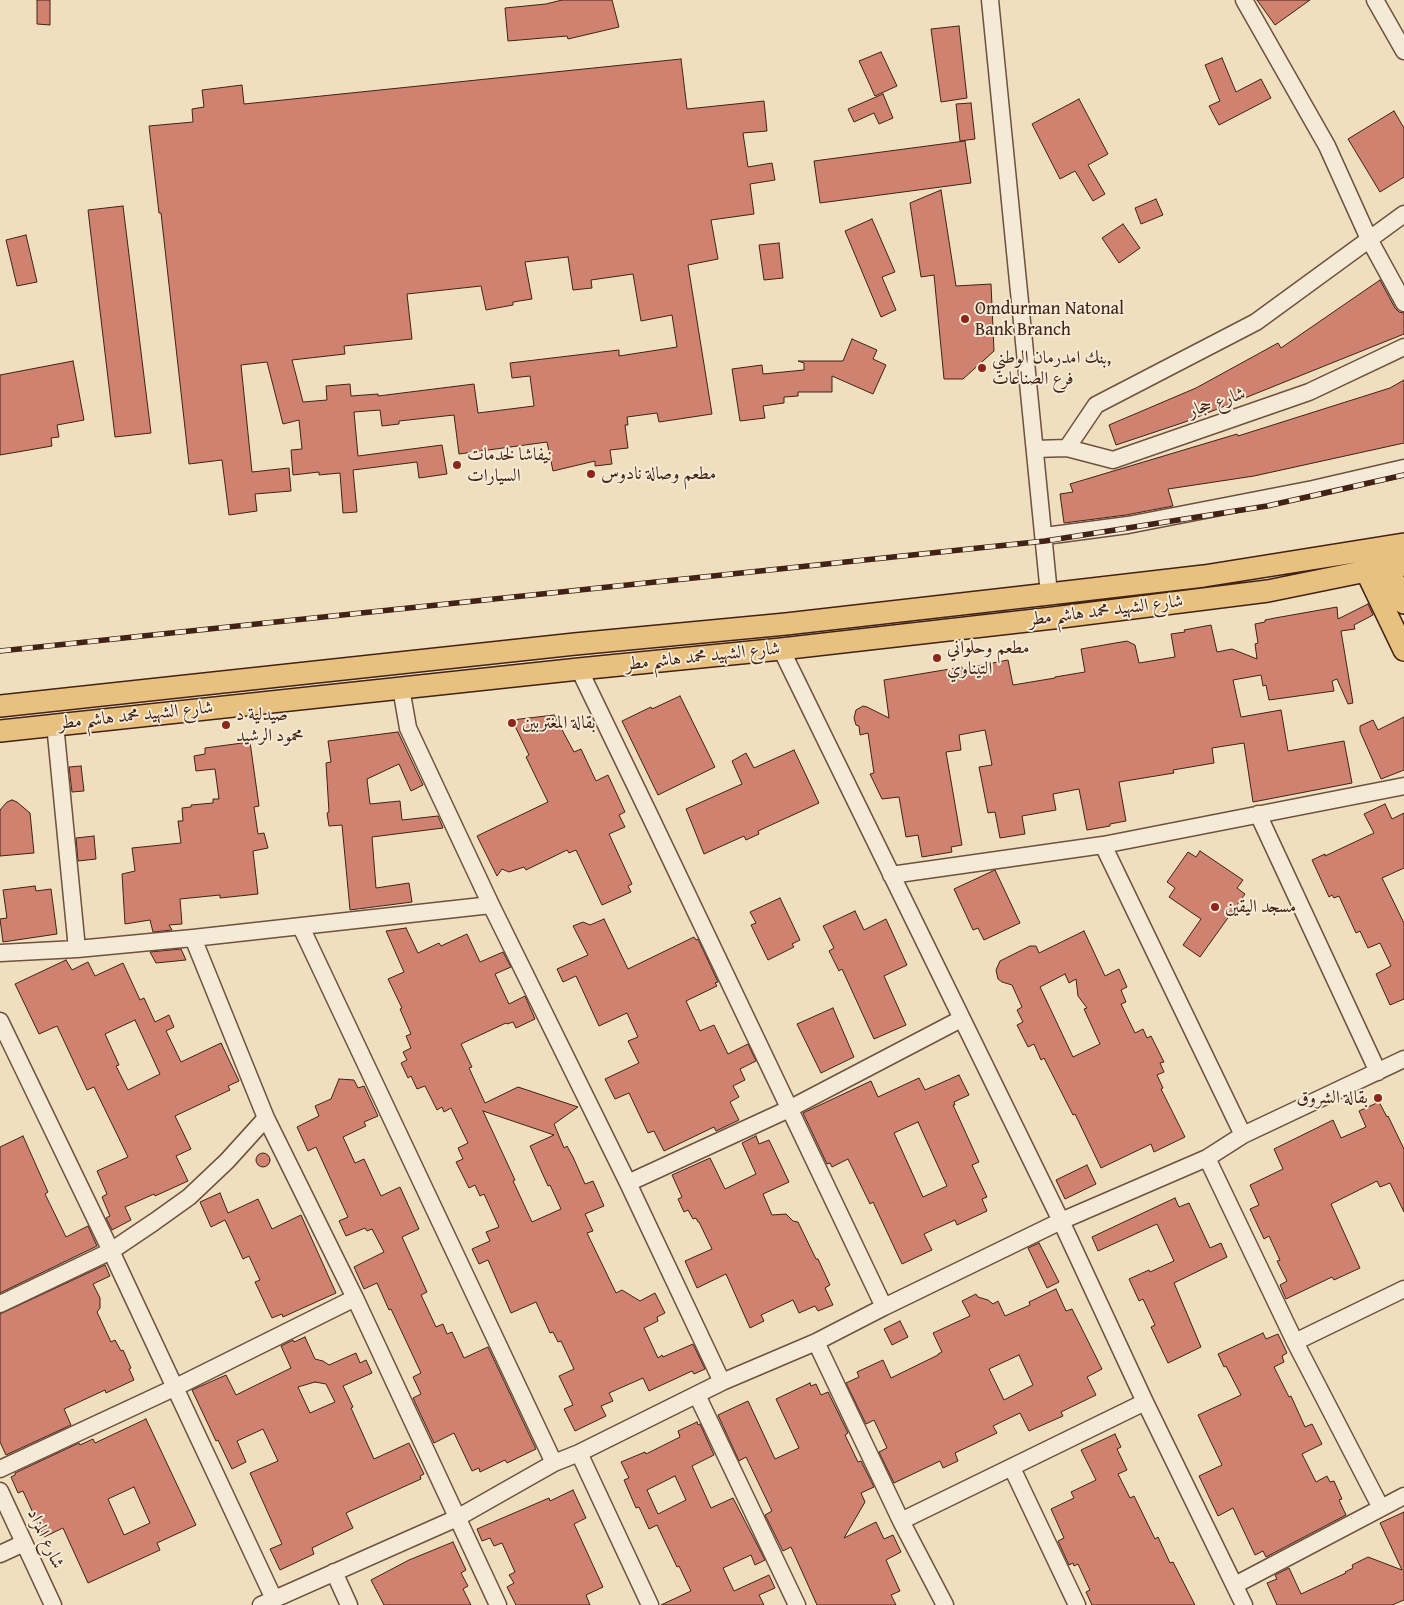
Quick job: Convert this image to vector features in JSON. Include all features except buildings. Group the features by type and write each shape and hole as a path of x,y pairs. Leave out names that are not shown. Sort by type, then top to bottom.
{"main road":[{"name":"شارع الشهيد محمد هاشم مطر","path":"0,706 556,646 786,624 1204,576 1365,561 1395,556"},
{"path":"1395,556 1404,603"},
{"name":"شارع الشهيد محمد هاشم مطر","path":"0,731 578,669 780,650 1054,618 1268,591 1365,561"},
{"path":"1365,561 1404,650"}],"street":[{"path":"990,0 1045,536 1049,594"},
{"path":"1244,0 1327,146 1369,238 1404,303"},
{"path":"1375,0 1404,51"},
{"path":"1068,448 1096,404 1256,322 1404,214"},
{"name":"شارع حجار","path":"1035,449 1068,448 1113,460 1309,392 1404,347"},
{"path":"1045,536 1128,525 1313,489 1404,468"},
{"path":"780,650 1061,1221 1145,1402 1244,1605"},
{"path":"578,669 655,824 884,1307"},
{"path":"402,688 408,728 722,1382"},
{"path":"55,724 77,949"},
{"path":"891,875 1103,845 1404,786"},
{"path":"1258,814 1378,1072"},
{"path":"1103,845 1243,1135"},
{"path":"0,953 77,949 192,938 491,904"},
{"path":"301,927 554,1463"},
{"path":"192,938 266,1118 355,1298 498,1605"},
{"path":"628,1183 789,1109 961,1019"},
{"path":"0,1021 111,1251 174,1388 268,1602 457,1518 554,1463 579,1453 722,1382 816,1342 1061,1221 1206,1158 1243,1135 1404,1059"},
{"path":"0,1304 111,1251 189,1197 227,1162 266,1118"},
{"path":"1206,1158 1295,1342 1381,1508"},
{"path":"1295,1342 1404,1290"},
{"path":"0,1469 174,1388 355,1298"},
{"path":"816,1342 902,1521 945,1605"},
{"path":"697,1395 797,1605"},
{"path":"902,1521 1145,1402"},
{"path":"579,1453 650,1605"},
{"path":"1012,1468 1077,1605"},
{"name":"شارع المزاد","path":"0,1491 53,1605"},
{"path":"1235,1585 1404,1496"},
{"path":"0,1554 24,1543"},
{"path":"334,1572 350,1605"}],"railway":[{"path":"0,651 1045,541 1267,506 1404,475"}],"place":[{"name":"Omdurman Natonal Bank Branch","path":"965,319"},
{"name":"بنك امدرمان الوطني, فرع الصناعات","path":"982,368"},
{"name":"نيفاشا لخدمات السيارات","path":"457,465"},
{"name":"مطعم وصالة نادوس","path":"591,474"},
{"name":"مطعم وحلواني التيناوي","path":"937,658"},
{"name":"بقالة المغتربين","path":"512,723"},
{"name":"صيدلية د محمود الرشيد","path":"226,725"},
{"name":"مسجد اليقين","path":"1215,907"},
{"name":"بقالة الشروق","path":"1378,1098"}]}
